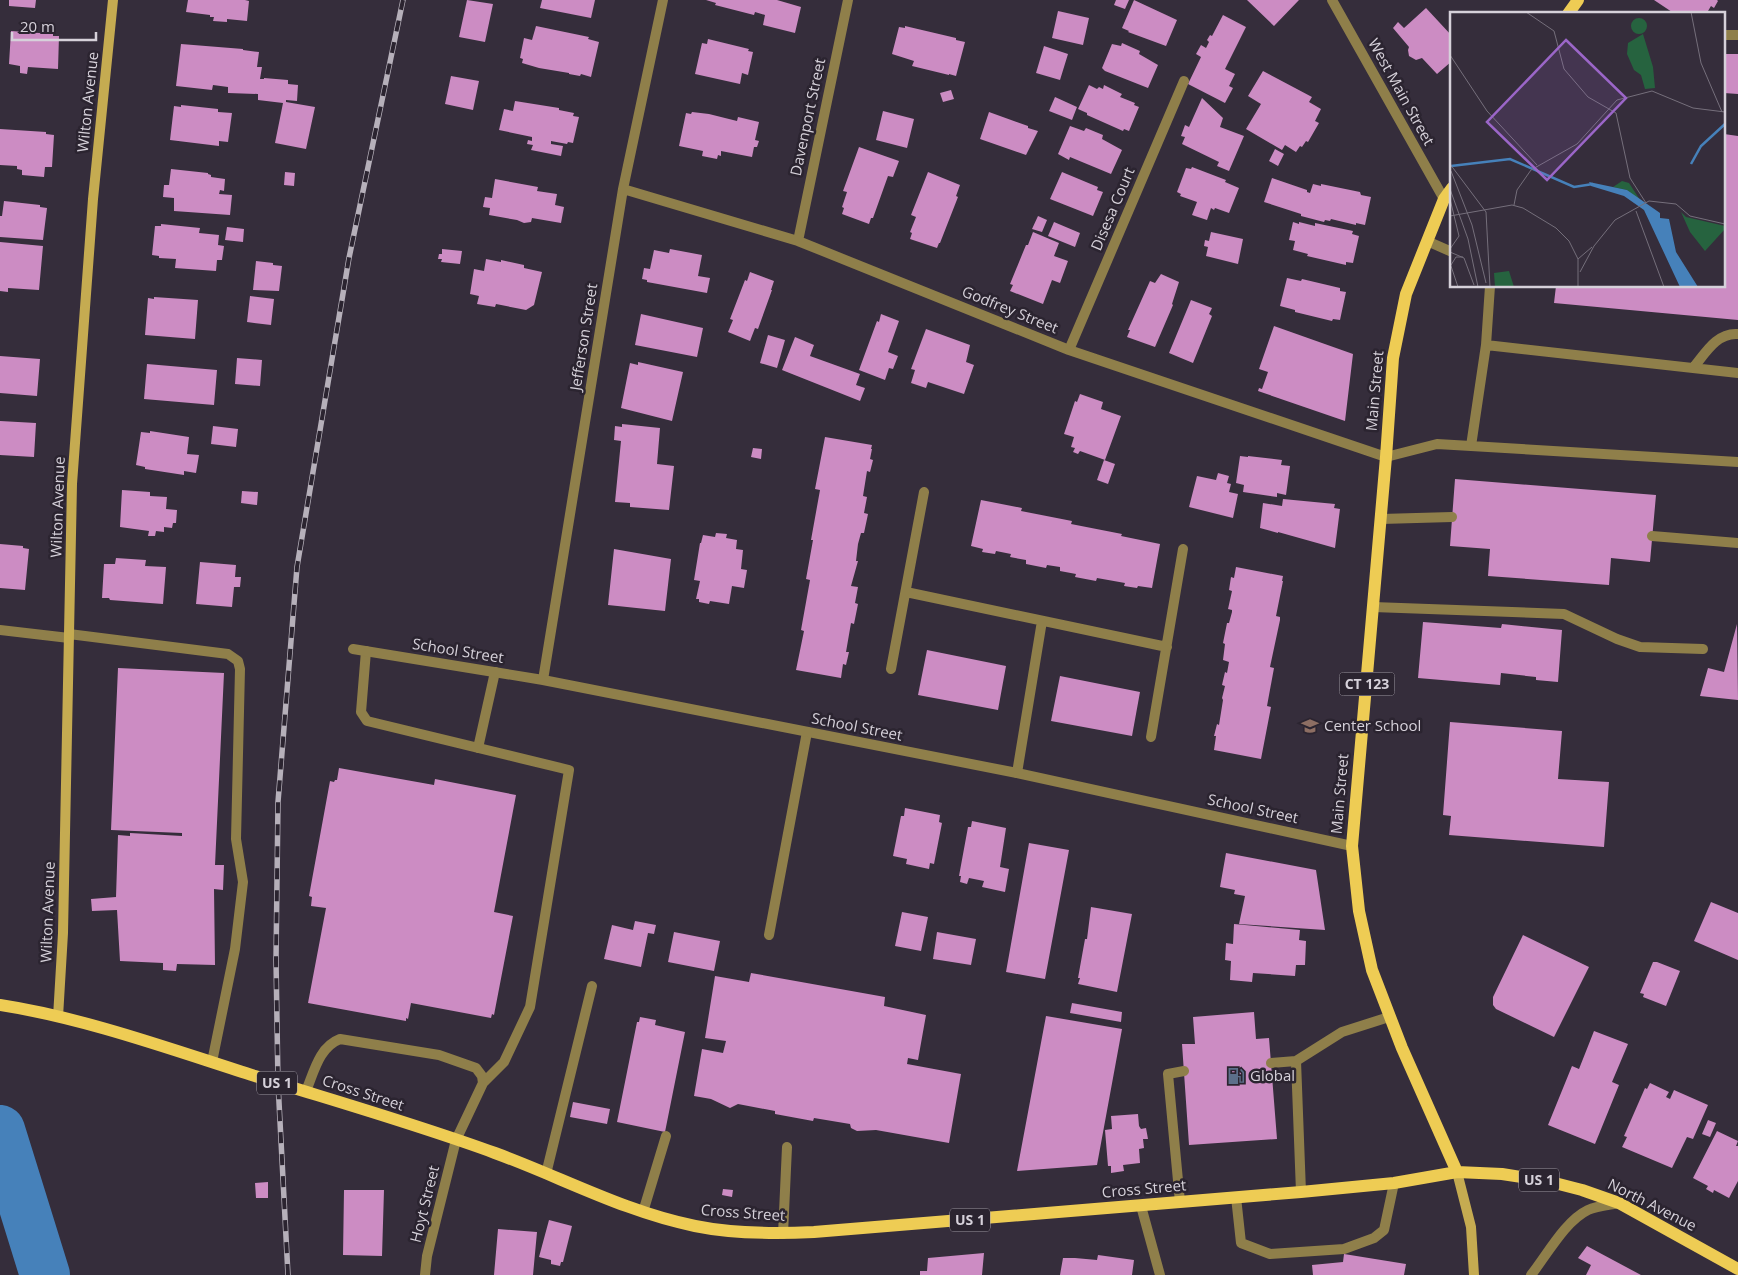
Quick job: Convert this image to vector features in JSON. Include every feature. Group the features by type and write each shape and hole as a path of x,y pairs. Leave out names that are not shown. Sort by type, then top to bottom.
{"main road":[{"name":"Wilton Avenue","path":"58,1017 63,933 72,484 94,199 113,0"},
{"path":"1569,12 1578,0"},
{"name":"Main Street","path":"1450,190 1444,198 1406,294 1393,358 1381,519 1352,846 1359,911 1372,970 1389,1017 1457,1172 1471,1227 1474,1275"},
{"name":"Cross Street","path":"4,1006 58,1017 306,1091 495,1153 643,1212 694,1226 722,1231 783,1234 1140,1206 1394,1183 1457,1172"},
{"name":"North Avenue","path":"1457,1172 1502,1174 1547,1181 1582,1190 1618,1203 1738,1269"}],"street":[{"name":"Jefferson Street","path":"543,680 623,189 664,0"},
{"name":"Davenport Street","path":"798,241 848,0"},
{"name":"West Main Street","path":"1332,0 1444,198"},
{"name":"Disesa Court","path":"1069,350 1184,81"},
{"name":"Godfrey Street","path":"623,189 798,241 1069,350 1386,457"},
{"path":"1427,241 1450,251"},
{"path":"1470,446 1486,345 1490,288"},
{"path":"1693,368 1714,343 1727,334 1737,334"},
{"path":"1486,345 1738,373"},
{"path":"1386,457 1437,444 1738,462"},
{"path":"891,669 924,492"},
{"path":"1381,519 1452,517"},
{"path":"1652,536 1738,543"},
{"path":"1151,737 1183,549"},
{"path":"906,592 1167,647"},
{"path":"1373,607 1564,614 1617,639 1640,647 1703,649"},
{"path":"1017,774 1042,621"},
{"path":"0,630 228,654 238,661 240,669 236,839 243,882 235,949 212,1062"},
{"name":"School Street","path":"353,649 543,680 807,732 1017,774 1352,846"},
{"path":"366,651 361,712 367,721 478,748 495,672"},
{"path":"769,935 807,732"},
{"name":"Hoyt Street","path":"425,1275 427,1256 456,1140 483,1083 504,1062 530,1007 569,770 478,748"},
{"path":"546,1174 592,986"},
{"path":"1271,1063 1296,1061 1342,1032 1389,1017"},
{"path":"306,1091 324,1049 340,1039 439,1055 476,1068 482,1076 483,1083"},
{"path":"1296,1061 1301,1192"},
{"path":"1180,1202 1168,1074 1184,1071"},
{"path":"643,1212 666,1136"},
{"path":"783,1234 787,1147"},
{"path":"1236,1198 1240,1243 1270,1254 1344,1249 1374,1238 1384,1230 1394,1183"},
{"path":"1532,1275 1570,1223 1579,1215 1590,1209 1618,1203"},
{"path":"1140,1206 1160,1275"}],"building":[{"path":"9,0 36,0 35,8 9,6"},
{"path":"188,0 249,1 247,21 227,19 227,22 213,21 214,17 210,17 210,15 186,12"},
{"path":"467,0 493,4 485,42 459,37"},
{"path":"542,0 595,0 591,18 540,8"},
{"path":"706,0 777,0 801,7 795,33 763,25 765,15 755,12 754,15 715,5 716,3"},
{"path":"1116,0 1129,0 1125,9 1114,5"},
{"path":"1134,0 1177,20 1166,46 1122,28"},
{"path":"1247,0 1299,0 1274,26"},
{"path":"1654,0 1718,1 1714,8 1711,6 1708,11 1710,12 1672,12"},
{"path":"1426,8 1450,34 1450,63 1437,74 1422,58 1416,60 1409,56 1409,47 1393,28 1398,22 1404,28"},
{"path":"1058,11 1089,18 1083,45 1052,38"},
{"path":"1223,15 1246,27 1225,69 1235,74 1229,86 1233,88 1225,103 1188,84 1201,57 1196,54 1201,45 1206,48 1209,42 1207,40 1210,35 1212,36"},
{"path":"536,26 589,37 588,39 599,42 591,77 539,68 522,63 523,59 520,58 524,38 532,40"},
{"path":"905,26 956,38 956,40 965,42 956,76 912,66 914,61 892,54 899,27 905,28"},
{"path":"11,31 59,36 58,69 28,67 27,74 20,73 20,66 9,64"},
{"path":"708,39 749,49 748,51 753,52 748,75 742,73 740,84 695,74 702,43 707,44"},
{"path":"1122,43 1140,51 1139,54 1158,65 1148,88 1105,71 1102,68 1112,44 1121,46"},
{"path":"181,44 259,52 257,67 262,67 260,79 288,80 288,84 298,85 297,101 286,100 286,102 315,107 306,149 275,143 283,103 258,100 258,94 228,93 228,87 213,85 212,90 176,86"},
{"path":"1044,46 1068,54 1060,80 1036,73"},
{"path":"1726,54 1738,54 1738,94 1726,93"},
{"path":"1263,71 1312,97 1309,102 1321,109 1315,121 1319,123 1308,142 1306,141 1302,147 1300,146 1296,152 1285,145 1282,150 1246,129 1261,104 1248,96"},
{"path":"451,76 479,81 473,110 445,104"},
{"path":"1089,85 1097,89 1099,87 1103,89 1104,85 1122,94 1120,97 1135,103 1134,105 1139,107 1129,131 1124,129 1123,131 1078,109"},
{"path":"951,90 954,99 943,102 940,93"},
{"path":"1055,97 1077,107 1072,120 1049,111"},
{"path":"1202,98 1223,118 1220,127 1244,136 1229,171 1217,166 1219,162 1182,144 1185,137 1181,136 1185,125 1189,127"},
{"path":"515,101 559,108 559,110 574,113 573,116 579,117 573,143 568,142 567,144 551,141 551,144 563,146 561,156 531,150 533,145 527,144 528,140 532,141 532,137 499,130 504,109 513,111"},
{"path":"181,105 218,109 218,112 232,113 228,142 219,141 219,146 170,140 174,106 181,107"},
{"path":"883,111 914,119 907,148 876,140"},
{"path":"692,112 737,121 738,117 759,122 755,140 759,141 757,147 754,147 752,157 721,151 721,156 718,155 717,159 702,156 703,151 679,146 686,113 691,114"},
{"path":"989,112 1038,131 1026,155 980,139"},
{"path":"1070,126 1084,131 1086,128 1103,135 1102,139 1122,150 1111,174 1070,157 1069,160 1058,154"},
{"path":"0,129 46,132 46,134 54,135 52,167 45,167 44,177 22,175 22,170 17,169 17,166 0,165"},
{"path":"1726,134 1738,136 1738,320 1554,303 1556,288 1726,288"},
{"path":"859,147 899,161 893,177 888,176 873,218 871,218 869,224 842,214 844,208 842,207 847,192 843,191"},
{"path":"1275,149 1284,154 1278,166 1269,161"},
{"path":"1192,167 1226,180 1225,182 1239,188 1229,213 1211,208 1207,220 1192,215 1197,202 1180,196 1181,194 1177,192 1186,168 1191,169"},
{"path":"171,169 208,173 211,177 225,179 224,191 220,190 219,194 232,195 230,215 174,211 174,198 163,197 164,185 169,185"},
{"path":"285,172 295,173 294,186 284,185"},
{"path":"928,172 960,185 956,196 958,197 937,248 910,239 912,233 910,232 916,217 911,215"},
{"path":"1062,172 1098,187 1097,190 1103,192 1093,216 1050,199"},
{"path":"1272,178 1307,190 1310,193 1313,184 1321,186 1321,184 1360,192 1361,195 1371,197 1365,225 1356,223 1356,225 1331,219 1324,222 1301,216 1301,214 1264,202"},
{"path":"495,179 538,187 537,191 557,194 555,205 564,207 561,223 532,218 531,222 524,223 489,215 490,208 483,207 485,197 492,198"},
{"path":"4,201 40,205 40,207 47,208 43,240 0,237 0,216 2,216"},
{"path":"1038,216 1047,220 1042,232 1032,229"},
{"path":"1054,222 1080,233 1075,247 1048,236"},
{"path":"1293,222 1315,226 1315,223 1353,231 1352,234 1359,236 1353,263 1346,262 1346,265 1307,256 1308,254 1293,250 1295,241 1289,240"},
{"path":"161,224 200,228 199,233 219,235 218,245 224,246 222,260 217,260 216,271 175,268 176,259 159,258 159,256 152,255 155,226 161,226"},
{"path":"227,227 244,229 243,242 225,240"},
{"path":"1033,232 1059,243 1054,256 1068,261 1060,283 1052,280 1043,304 1010,291 1013,285 1010,284"},
{"path":"1211,232 1243,239 1238,264 1206,256 1208,247 1204,246 1205,240 1209,241"},
{"path":"0,242 43,246 39,290 8,288 8,292 0,291"},
{"path":"442,249 462,251 460,264 441,262 442,259 438,259 439,254 442,254"},
{"path":"670,249 702,255 698,276 710,278 707,293 647,282 647,280 642,279 644,268 650,269 654,250 669,253"},
{"path":"486,259 524,265 524,268 542,272 534,305 526,310 496,304 495,307 477,304 479,296 470,294 474,269 484,271"},
{"path":"256,261 282,266 279,291 253,290"},
{"path":"750,272 774,281 758,329 755,328 750,341 728,332 733,320 730,319"},
{"path":"1161,274 1179,282 1173,305 1155,347 1127,337 1130,330 1128,330 1150,281 1155,283"},
{"path":"1287,278 1301,281 1302,279 1340,288 1340,291 1346,292 1340,320 1333,319 1332,321 1295,312 1295,310 1280,306"},
{"path":"250,296 274,299 271,325 247,322"},
{"path":"154,297 198,300 195,339 145,335 148,298 154,299"},
{"path":"1191,300 1212,308 1209,314 1212,316 1193,363 1169,353"},
{"path":"641,314 703,328 697,357 635,345"},
{"path":"881,314 899,321 888,352 898,356 893,369 889,368 885,380 859,370"},
{"path":"1274,326 1353,354 1345,421 1258,391 1259,388 1262,389 1268,372 1259,369"},
{"path":"926,329 970,345 966,362 974,365 964,394 928,382 926,388 911,383 915,370 911,369"},
{"path":"768,335 785,340 777,368 760,363"},
{"path":"795,337 814,345 810,356 860,374 856,385 865,388 860,401 782,370"},
{"path":"0,356 40,359 37,396 0,393"},
{"path":"237,358 262,360 260,386 235,384"},
{"path":"638,362 683,372 672,421 621,408 630,363 638,365"},
{"path":"147,364 217,370 214,405 144,399"},
{"path":"1080,394 1103,402 1101,409 1121,416 1105,460 1080,451 1078,454 1073,452 1075,448 1071,447 1074,437 1064,434 1075,401 1077,402"},
{"path":"0,421 36,423 34,457 0,455"},
{"path":"622,424 660,428 657,464 674,466 669,510 630,507 630,503 615,502 621,441 614,440 615,426 622,427"},
{"path":"213,426 238,429 236,447 211,444"},
{"path":"150,431 189,437 187,454 199,455 196,473 184,471 184,475 145,469 145,467 136,465 141,432 150,433"},
{"path":"825,437 872,445 870,459 873,460 870,472 867,471 863,496 867,497 864,513 868,514 864,533 861,533 858,544 856,561 858,561 851,586 858,587 855,603 858,604 854,624 851,623 846,652 849,652 846,665 843,664 841,678 796,670 804,631 801,630 810,580 806,579 820,490 815,489"},
{"path":"753,448 762,449 761,459 751,457"},
{"path":"1240,456 1282,460 1281,465 1290,466 1286,495 1277,493 1277,497 1243,492 1244,485 1236,483"},
{"path":"1104,460 1115,464 1108,484 1097,480"},
{"path":"1218,473 1229,476 1227,483 1231,484 1229,492 1238,494 1233,518 1189,507 1197,476 1216,480"},
{"path":"1455,479 1656,495 1650,562 1611,558 1609,585 1488,576 1490,549 1450,546"},
{"path":"122,490 150,492 150,496 167,497 166,509 177,510 176,523 173,523 172,528 164,527 164,532 156,531 155,536 148,536 149,531 120,527"},
{"path":"242,491 258,492 257,505 241,503"},
{"path":"1283,499 1335,504 1334,508 1340,509 1335,548 1260,528 1263,503 1282,506"},
{"path":"981,500 1022,508 1021,511 1072,521 1071,524 1160,544 1152,588 1124,586 1125,583 1097,578 1096,581 1075,577 1076,574 1060,571 1060,567 1047,565 1046,568 1026,564 1026,560 1010,557 1011,554 996,551 995,554 982,552 983,549 971,546"},
{"path":"716,533 727,534 726,538 737,540 736,549 743,550 741,569 747,570 744,588 732,586 729,604 710,601 709,604 699,602 699,599 696,599 700,581 694,580 700,543 703,535 715,537"},
{"path":"0,544 23,546 23,548 29,549 25,590 0,588"},
{"path":"614,549 671,559 665,611 608,605"},
{"path":"116,558 146,560 145,566 166,567 163,604 102,598 104,564 115,564"},
{"path":"200,562 236,565 235,577 241,577 240,587 234,587 232,607 196,604"},
{"path":"1236,567 1283,576 1276,616 1280,617 1280,620 1270,667 1274,668 1267,706 1271,707 1261,759 1214,750 1216,736 1214,736 1217,724 1219,725 1225,686 1222,685 1229,662 1223,660 1225,644 1223,643 1227,623 1229,623 1232,612 1232,610 1228,609 1232,591 1229,590 1231,577 1234,578"},
{"path":"1423,622 1501,628 1502,624 1562,630 1558,682 1536,680 1536,677 1501,673 1500,685 1418,678"},
{"path":"1737,624 1738,700 1700,696 1708,668 1724,672"},
{"path":"927,650 1006,666 998,710 918,695"},
{"path":"118,668 224,673 215,865 224,865 223,890 214,889 215,965 177,964 176,971 163,970 163,963 120,961 117,910 92,911 91,899 116,897 118,835 130,836 130,833 182,836 182,833 111,830"},
{"path":"1060,676 1140,692 1132,736 1051,721"},
{"path":"1450,722 1562,731 1558,779 1609,782 1604,847 1449,835 1451,816 1443,815"},
{"path":"339,768 434,785 435,779 516,795 494,912 513,916 494,1015 492,1014 491,1018 411,1003 406,1021 308,1003 326,908 311,906 312,897 309,896 330,781 334,782 337,780"},
{"path":"905,808 940,815 939,822 942,823 934,864 930,863 929,869 906,864 907,859 893,856 901,816 904,816"},
{"path":"972,821 1006,828 1000,867 1009,869 1005,892 982,887 984,881 969,878 967,884 960,882 961,876 959,876 968,827 971,827"},
{"path":"1029,843 1069,850 1045,979 1006,972"},
{"path":"1226,853 1316,870 1325,930 1239,924 1245,896 1234,894 1235,890 1220,887"},
{"path":"1711,902 1738,913 1738,960 1694,941"},
{"path":"1091,907 1132,914 1117,992 1078,984"},
{"path":"902,912 928,917 921,951 895,946"},
{"path":"635,921 656,925 654,934 648,933 641,967 604,959 612,925 633,930"},
{"path":"1234,924 1300,930 1299,940 1306,941 1305,965 1296,965 1295,976 1253,973 1252,982 1230,980 1231,961 1225,960 1226,943 1233,944"},
{"path":"674,932 720,941 714,971 668,962"},
{"path":"937,932 976,939 971,965 933,959"},
{"path":"1523,935 1589,967 1554,1037 1496,1009 1493,1005 1493,997"},
{"path":"1653,962 1680,971 1666,1006 1643,997 1644,994 1640,993"},
{"path":"751,973 885,997 884,1006 926,1015 918,1060 908,1058 907,1064 961,1074 949,1143 876,1130 857,1131 851,1128 850,1124 814,1118 813,1121 775,1114 775,1111 738,1104 730,1108 711,1099 694,1096 702,1049 723,1053 726,1041 705,1038 715,976 749,982"},
{"path":"1072,1003 1122,1012 1121,1022 1070,1013"},
{"path":"1254,1012 1256,1039 1269,1038 1277,1139 1189,1145 1182,1044 1195,1044 1193,1017"},
{"path":"1046,1016 1122,1029 1097,1165 1017,1171"},
{"path":"640,1017 656,1020 655,1025 685,1032 665,1132 617,1122 637,1022 639,1022"},
{"path":"1594,1031 1628,1044 1612,1082 1619,1085 1595,1144 1548,1125 1572,1066 1579,1069"},
{"path":"1650,1083 1669,1092 1666,1097 1670,1099 1674,1090 1708,1105 1693,1139 1687,1137 1672,1168 1622,1147 1627,1137 1624,1136 1645,1088 1647,1089"},
{"path":"573,1102 610,1109 607,1124 570,1117"},
{"path":"1138,1114 1139,1126 1141,1129 1146,1128 1148,1139 1143,1139 1144,1148 1139,1149 1140,1163 1123,1165 1124,1171 1111,1173 1111,1166 1108,1166 1105,1130 1112,1129 1111,1116"},
{"path":"1708,1120 1716,1123 1710,1137 1702,1134"},
{"path":"1717,1131 1738,1141 1736,1146 1738,1146 1738,1181 1729,1198 1714,1190 1713,1193 1706,1189 1708,1186 1693,1178"},
{"path":"268,1182 268,1198 256,1198 255,1183"},
{"path":"723,1189 733,1190 732,1197 722,1195"},
{"path":"344,1190 384,1190 382,1256 343,1255"},
{"path":"549,1220 572,1226 563,1262 561,1262 560,1266 551,1264 551,1260 539,1257"},
{"path":"498,1229 537,1232 533,1275 494,1275"},
{"path":"1587,1246 1641,1275 1586,1275 1591,1265 1578,1258"},
{"path":"984,1253 982,1275 920,1275 920,1271 927,1271 928,1258"},
{"path":"1344,1254 1406,1264 1404,1275 1313,1275 1312,1265 1343,1262"},
{"path":"1098,1255 1134,1260 1132,1275 1060,1275 1063,1258 1097,1260"}],"waterway":[{"path":"0,1130 45,1275"}],"railway":[{"path":"288,1275 278,1083 276,960 278,802 297,567 349,258 403,0"}],"place":[{"name":"Center School","path":"1310,726"},
{"name":"Global","path":"1236,1076"}]}
